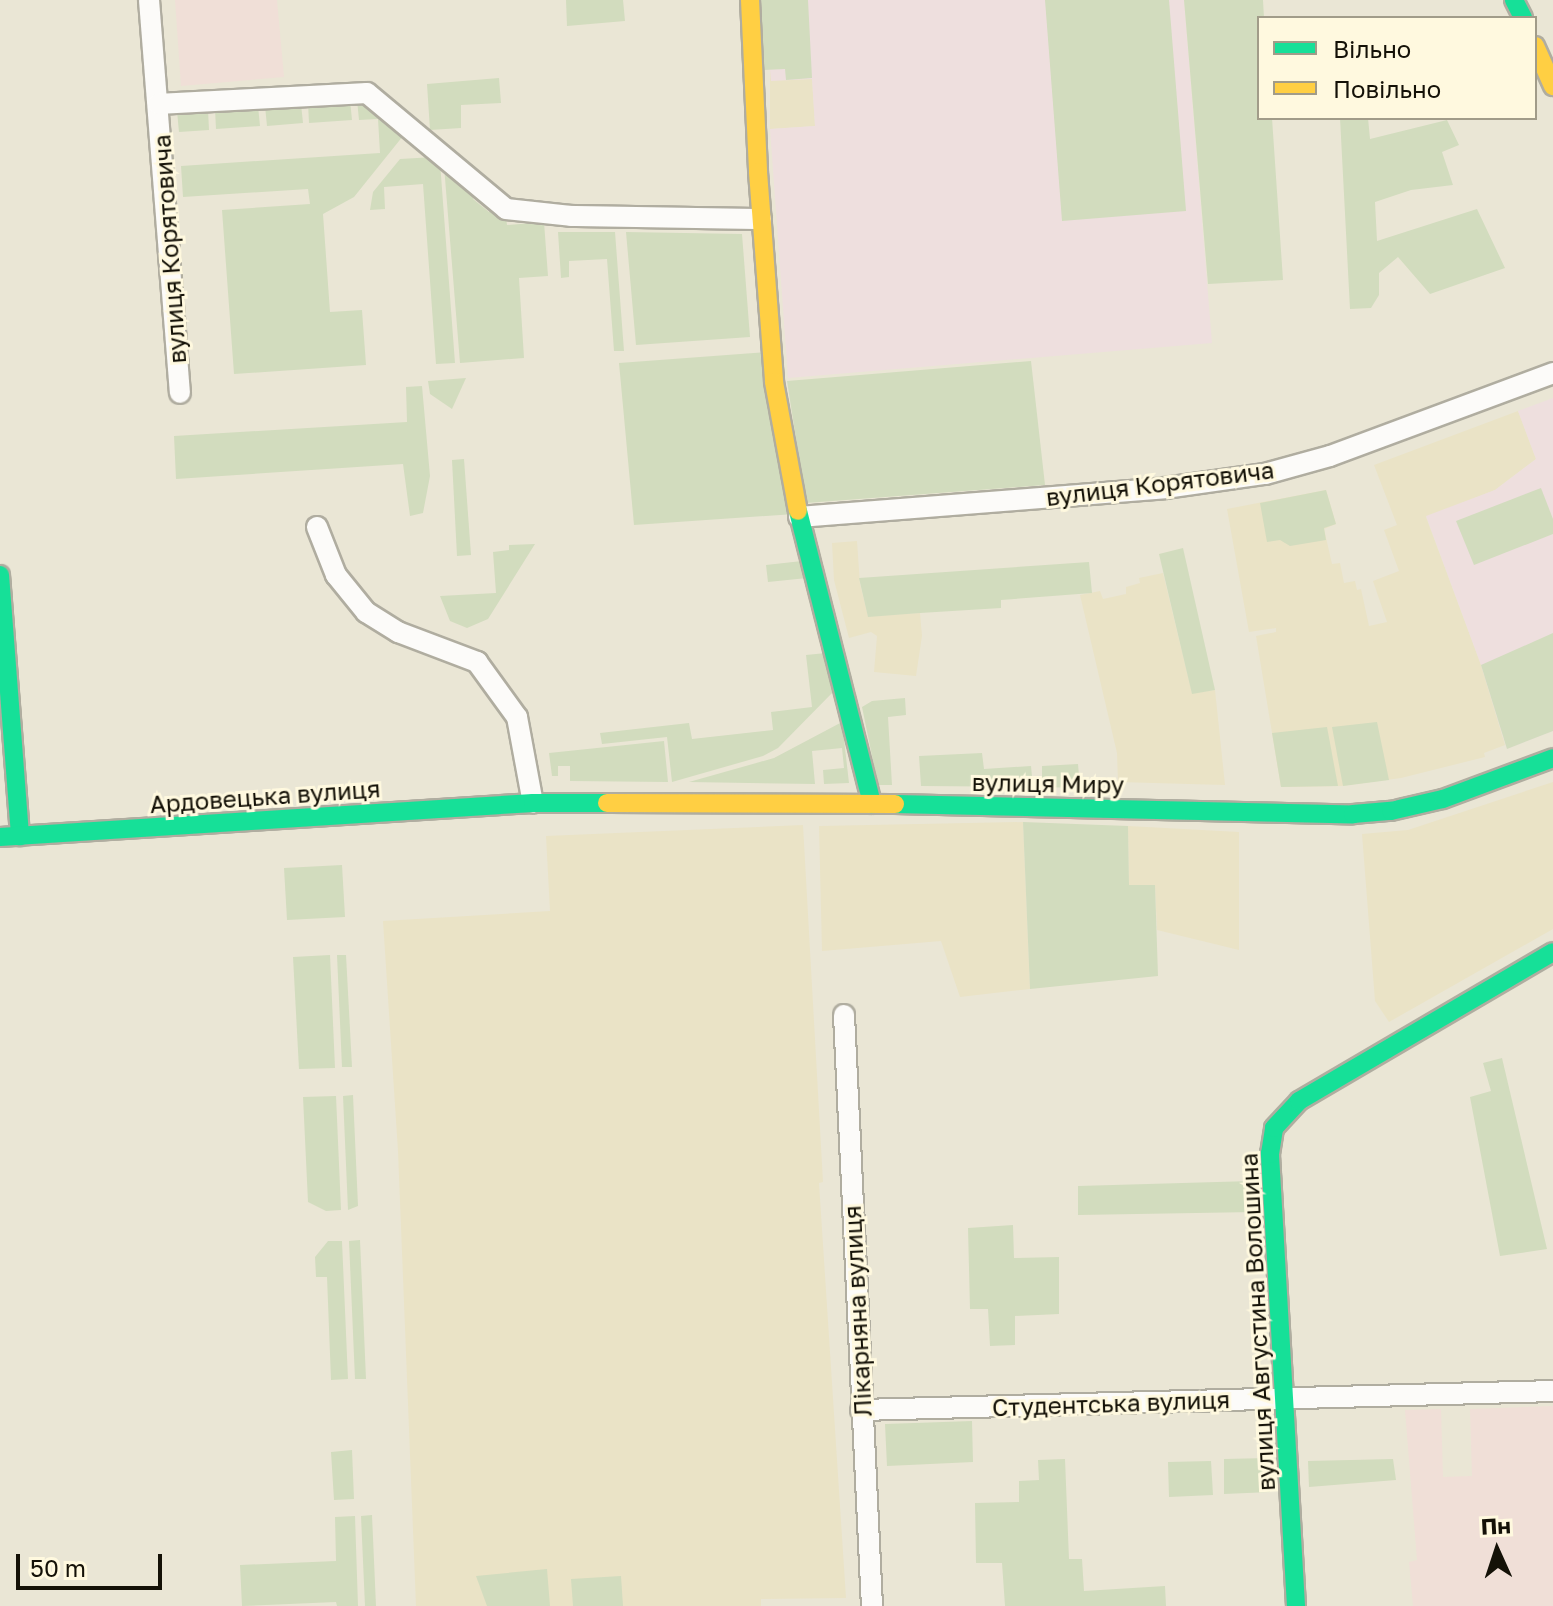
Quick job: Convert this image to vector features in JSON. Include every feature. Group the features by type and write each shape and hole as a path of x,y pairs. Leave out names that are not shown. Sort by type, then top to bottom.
{"main road":[{"path":"750,0 761,219 774,382 799,517 872,804"},
{"path":"1537,50 1553,86"},
{"path":"0,575 20,836"},
{"name":"вулиця Миру","path":"533,803 872,804 1374,813 1443,799 1553,758"},
{"name":"Ардовецька вулиця","path":"0,837 533,803"},
{"name":"вулиця Августина Волошина","path":"1296,1606 1270,1154 1274,1128 1299,1101 1553,952"}],"street":[{"name":"вулиця Корятовича","path":"149,0 180,393"},
{"name":"вулиця Корятовича","path":"158,104 367,93 506,209 571,216 761,219"},
{"name":"вулиця Корятовича","path":"799,517 1165,488 1265,474 1330,456 1553,373"},
{"path":"317,527 336,575 366,612 398,632 477,662 517,717 533,803"},
{"name":"Лікарняна вулиця","path":"844,1015 872,1606"},
{"name":"Студентська вулиця","path":"861,1410 1553,1391"}],"shaded area":[{"path":"175,0 277,0 284,77 181,86"},
{"path":"761,0 1184,0 1212,343 788,378 770,129 815,126 812,79 771,81 770,70 764,70"},
{"path":"770,69 786,80 812,78 815,126 770,129"},
{"path":"1553,398 1553,731 1507,749 1481,665 1426,516 1495,490 1536,459 1518,411"},
{"path":"1518,411 1536,459 1495,490 1426,517 1481,665 1505,745 1484,753 1485,757 1401,778 1341,786 1281,787 1256,636 1276,632 1276,628 1249,632 1227,509 1326,490 1336,524 1324,529 1332,564 1340,563 1344,583 1355,581 1357,590 1361,589 1369,626 1387,622 1373,581 1399,571 1384,530 1397,525 1374,465"},
{"path":"857,541 860,584 868,616 920,613 922,636 916,676 874,672 877,636 871,632 849,638 834,580 832,543"},
{"path":"1163,573 1192,693 1215,690 1225,785 1118,782 1117,753 1080,595 1100,591 1103,599 1126,594 1126,587 1140,583 1139,578"},
{"path":"1553,782 1553,929 1389,1022 1375,1001 1362,834 1408,830"},
{"path":"1023,822 1030,989 960,997 941,941 822,951 819,826"},
{"path":"803,825 823,1182 819,1183 846,1598 761,1599 761,1606 416,1606 398,1151 383,921 550,911 546,836"},
{"path":"1128,826 1239,832 1239,950 1157,930 1155,886 1129,885"},
{"path":"1553,1406 1553,1606 1413,1606 1409,1562 1417,1560 1405,1410 1441,1409 1443,1477 1472,1476 1470,1409"}],"green space":[{"path":"566,0 623,0 625,21 567,26"},
{"path":"761,0 808,0 812,78 786,80 785,69 764,70"},
{"path":"1045,0 1169,0 1186,211 1062,221"},
{"path":"1184,0 1263,0 1264,16 1257,16 1257,120 1272,120 1283,280 1208,284"},
{"path":"499,78 501,103 461,105 461,128 430,130 427,84"},
{"path":"350,100 352,120 309,123 308,103"},
{"path":"357,100 363,100 403,136 354,197 323,214 330,312 362,310 366,365 234,374 222,210 310,204 308,189 183,197 181,166 380,153 378,119 359,120"},
{"path":"301,104 303,123 267,126 265,106"},
{"path":"258,106 260,126 216,129 215,109"},
{"path":"208,110 209,130 179,132 177,111"},
{"path":"1340,120 1368,120 1370,139 1447,120 1459,145 1442,152 1453,185 1411,190 1375,202 1377,241 1477,209 1505,268 1430,294 1398,257 1379,273 1379,295 1371,308 1350,309"},
{"path":"434,157 440,162 455,363 436,364 423,184 384,187 385,209 370,210 373,192 400,159"},
{"path":"444,166 477,193 473,199 489,212 493,207 506,217 507,225 544,222 548,276 519,278 524,358 460,363"},
{"path":"558,232 615,232 624,351 614,351 607,259 569,261 569,277 561,278"},
{"path":"626,232 742,234 750,337 636,345"},
{"path":"767,352 795,514 634,525 619,363"},
{"path":"1031,361 1045,485 806,503 787,381"},
{"path":"466,378 452,409 430,394 428,381"},
{"path":"422,386 430,476 423,513 410,516 403,464 176,479 174,436 407,422 406,387"},
{"path":"464,459 471,555 457,556 452,460"},
{"path":"1541,488 1553,519 1553,534 1474,565 1456,521"},
{"path":"1326,490 1336,524 1324,528 1326,540 1290,546 1280,540 1267,542 1260,503"},
{"path":"535,544 488,619 467,628 450,621 440,596 496,593 493,552 509,550 509,545"},
{"path":"1183,548 1215,690 1192,694 1159,554"},
{"path":"802,561 807,578 768,582 766,565"},
{"path":"1089,562 1092,593 1001,600 1001,608 868,617 859,578"},
{"path":"1553,633 1553,731 1507,749 1481,665"},
{"path":"826,653 835,690 778,748 763,756 672,782 667,737 602,744 600,733 689,723 692,739 773,730 771,712 812,707 806,655"},
{"path":"905,698 906,715 888,717 892,785 878,785 862,707 872,701"},
{"path":"842,722 849,783 824,784 823,770 844,768 842,748 812,751 815,784 689,782 774,758"},
{"path":"1377,722 1389,780 1343,786 1332,727"},
{"path":"1327,727 1338,786 1281,787 1272,733"},
{"path":"664,741 668,782 570,781 570,766 558,766 558,776 552,776 549,753"},
{"path":"982,753 984,769 1031,766 1033,787 921,786 919,756"},
{"path":"1078,764 1080,788 1042,787 1042,766"},
{"path":"1023,822 1128,826 1129,885 1155,885 1158,976 1030,989"},
{"path":"342,865 345,917 287,920 284,868"},
{"path":"330,955 335,1068 299,1069 293,957"},
{"path":"337,955 346,955 352,1067 342,1067"},
{"path":"1502,1058 1547,1249 1500,1256 1470,1097 1491,1091 1483,1063"},
{"path":"353,1095 358,1206 348,1210 343,1096"},
{"path":"336,1096 341,1210 326,1211 308,1202 303,1097"},
{"path":"1252,1181 1255,1212 1078,1215 1078,1186"},
{"path":"1013,1225 1014,1258 1059,1257 1059,1314 1015,1316 1015,1345 990,1346 988,1309 970,1309 968,1228"},
{"path":"360,1240 366,1379 355,1379 349,1241"},
{"path":"328,1241 342,1241 348,1379 331,1380 327,1277 316,1277 315,1257"},
{"path":"972,1421 973,1462 887,1466 885,1424"},
{"path":"352,1450 354,1499 334,1500 331,1452"},
{"path":"1268,1458 1270,1492 1224,1494 1224,1459"},
{"path":"1065,1459 1069,1559 1082,1559 1084,1591 1165,1586 1166,1606 1005,1606 1002,1563 976,1563 975,1503 1019,1502 1019,1481 1039,1480 1038,1460"},
{"path":"1393,1459 1396,1480 1309,1487 1308,1461"},
{"path":"1211,1461 1213,1495 1169,1497 1168,1462"},
{"path":"372,1515 376,1606 365,1606 361,1516"},
{"path":"355,1516 358,1606 337,1606 336,1602 242,1606 240,1565 336,1561 335,1517"},
{"path":"547,1569 550,1606 487,1606 476,1576"},
{"path":"621,1576 623,1606 573,1606 571,1579"}],"traffic: fast":[{"path":"1514,0 1522,16"},
{"path":"798,511 872,804"},
{"path":"0,575 20,836"},
{"path":"895,804 1353,814 1391,811 1443,799 1553,758"},
{"path":"0,837 533,803 607,803"},
{"path":"1296,1606 1270,1154 1274,1128 1299,1101 1553,952"}],"traffic: slow":[{"path":"750,0 758,172 774,382 798,511"},
{"path":"1537,50 1553,86"},
{"path":"607,803 895,804"}]}
